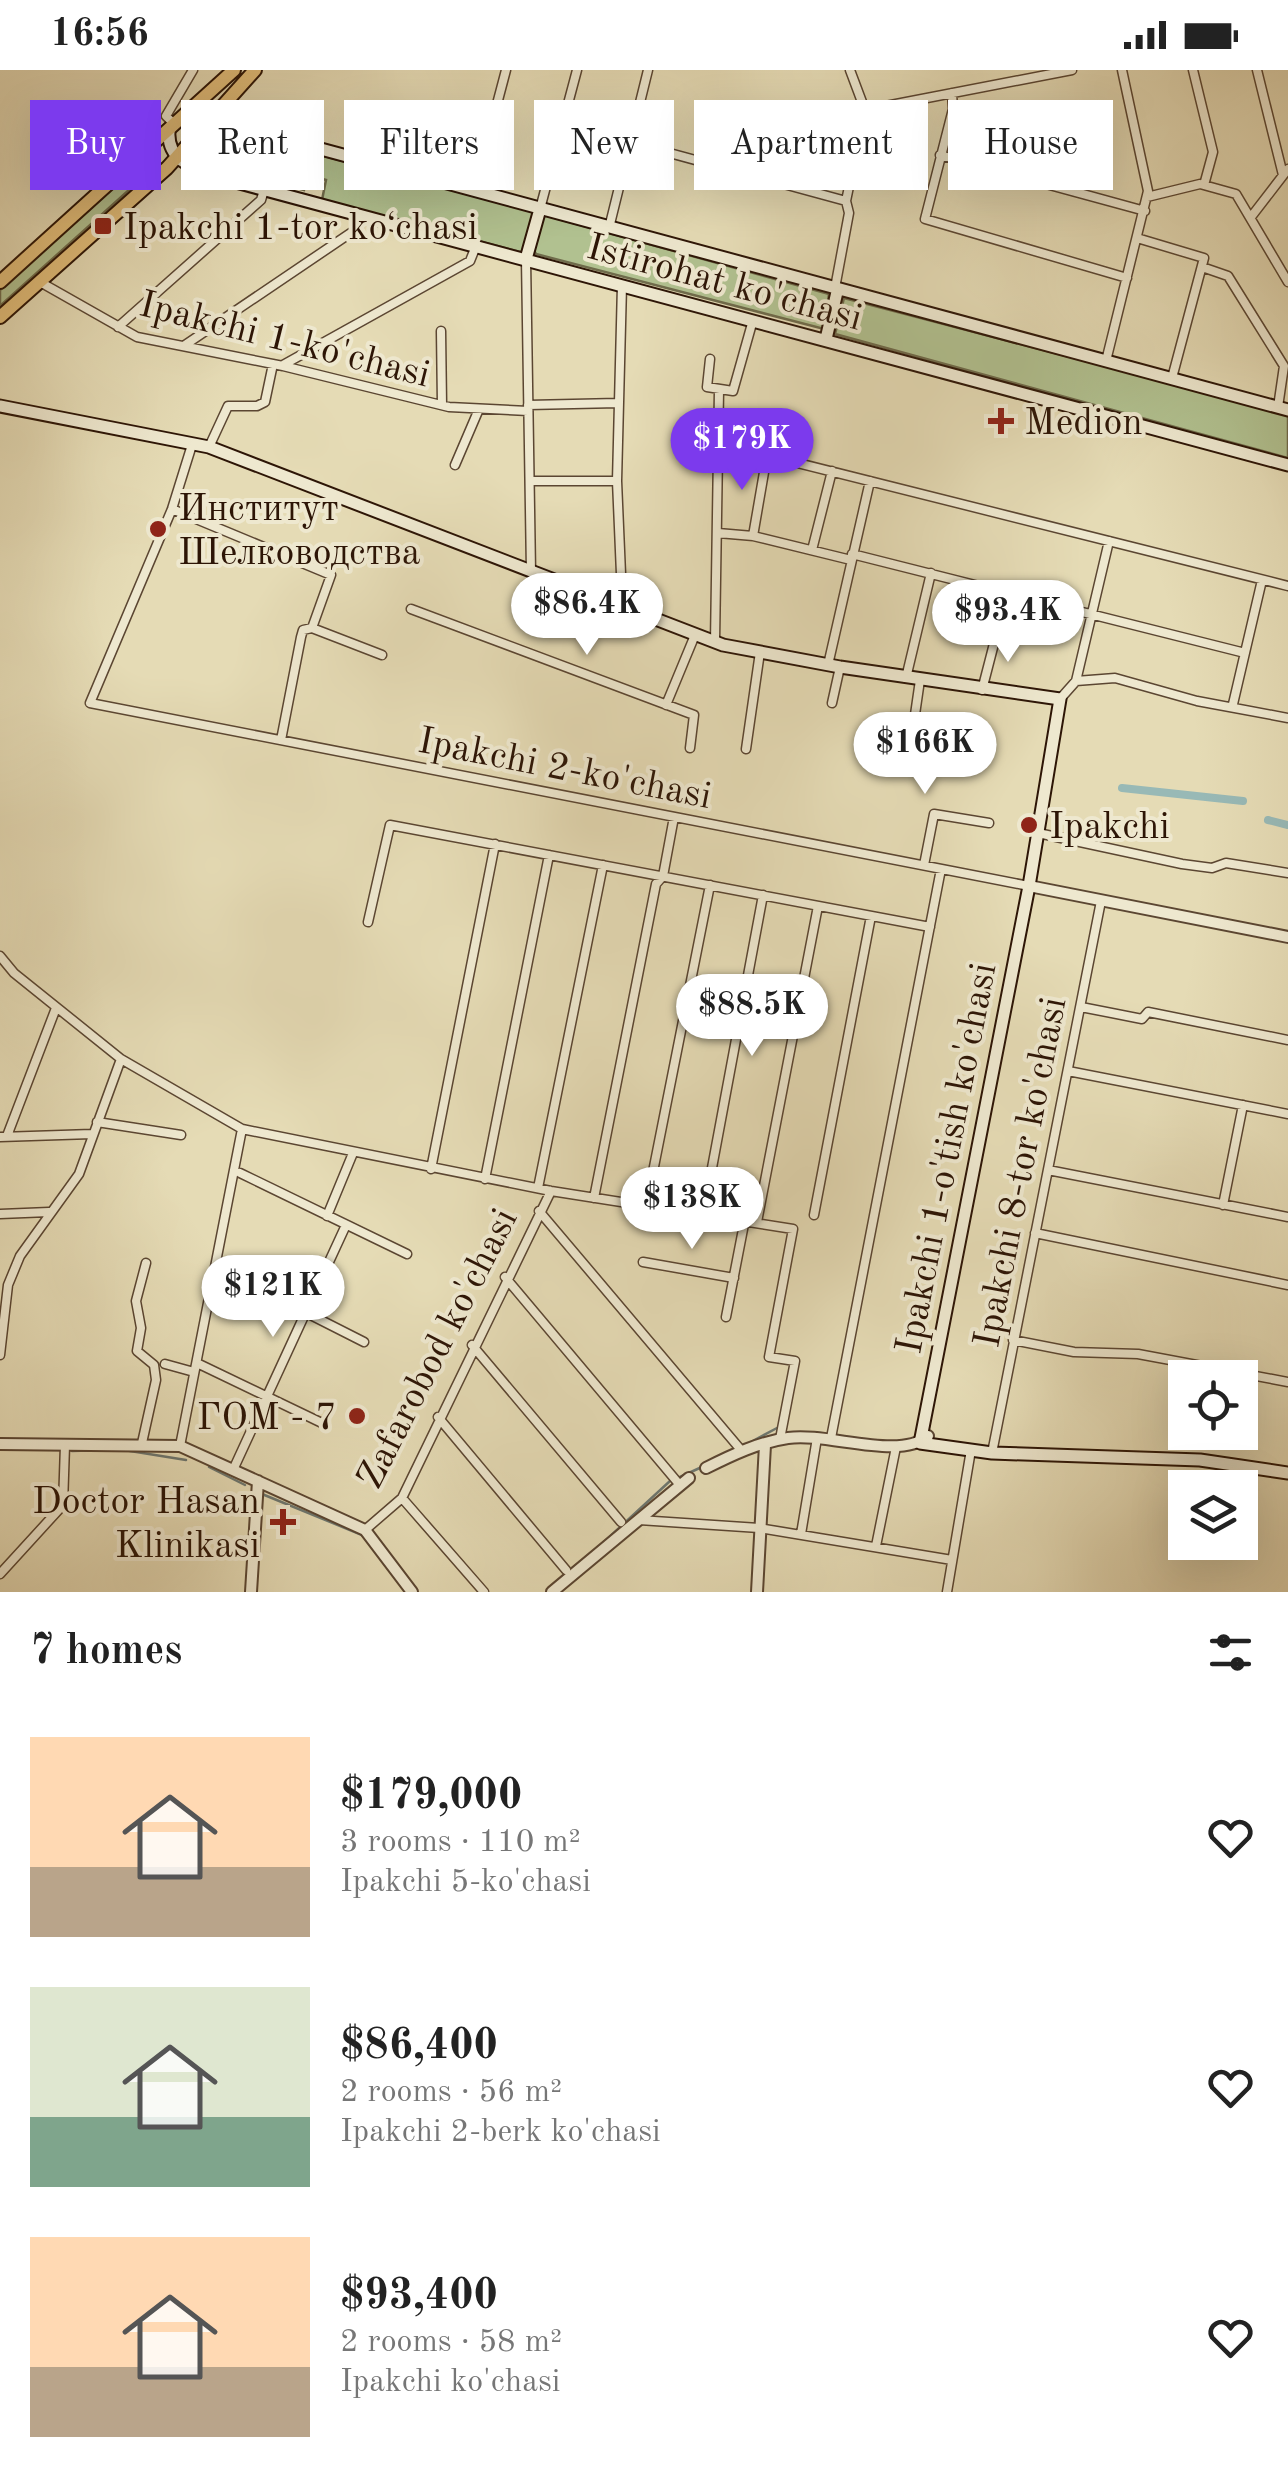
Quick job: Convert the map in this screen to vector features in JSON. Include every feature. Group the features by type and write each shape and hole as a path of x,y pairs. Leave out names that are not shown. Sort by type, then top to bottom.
{"highway":[{"path":"203,100 234,70"},
{"path":"231,100 256,70"},
{"path":"0,282 181,121"},
{"path":"0,317 181,154"}],"main road":[{"path":"172,129 170,148 177,158"},
{"name":"Istirohat ko'chasi","path":"324,147 837,292 1283,408"},
{"name":"Istirohat ko'chasi","path":"177,158 181,159"},
{"name":"Istirohat ko'chasi","path":"264,190 1288,465"},
{"path":"526,260 540,209"},
{"path":"826,339 837,292"},
{"path":"0,395 3,408 209,448 715,642 906,678 1060,699"},
{"name":"Ipakchi 1-o'tish ko'chasi","path":"924,1440 1032,886 1060,699"},
{"path":"924,1440 970,1450 1148,1456 1288,1470"},
{"path":"924,1440 993,1450"}],"street":[{"path":"172,129 166,116 193,70"},
{"path":"474,191 506,70"},
{"path":"540,209 577,70"},
{"path":"640,100 648,70"},
{"path":"850,70 861,100"},
{"path":"916,100 1072,70"},
{"path":"1106,361 1147,197 1146,169 1122,70"},
{"path":"1193,70 1213,152 1204,185"},
{"path":"1251,217 1286,172 1257,70"},
{"path":"952,93 953,109 924,212 928,222 1127,278"},
{"path":"674,154 846,201"},
{"path":"940,155 1144,211"},
{"path":"1147,197 1204,185 1236,194 1288,282"},
{"path":"118,327 261,200 264,190"},
{"path":"609,228 618,190"},
{"path":"837,292 834,280 849,213 848,190"},
{"path":"184,345 358,228 362,217"},
{"path":"1137,238 1203,257 1172,378"},
{"path":"209,448 228,406 257,406 265,402 278,365 470,262 476,246"},
{"path":"526,260 531,572"},
{"path":"1202,267 1228,276 1284,366 1283,408"},
{"name":"Ipakchi 1-ko'chasi","path":"40,282 137,337 278,365 442,405 478,409 618,403"},
{"path":"612,603 621,574 617,481 622,285"},
{"path":"710,359 707,387 733,391 753,320"},
{"path":"441,331 442,405"},
{"path":"715,642 719,390"},
{"path":"455,465 478,409"},
{"path":"718,443 1288,586"},
{"path":"191,448 172,509 330,572 312,628"},
{"path":"753,536 767,455"},
{"path":"812,550 832,472"},
{"path":"530,481 617,481"},
{"path":"832,703 834,666 852,557 870,481"},
{"name":"Ipakchi 2-ko'chasi","path":"172,509 90,703 1032,886"},
{"path":"718,533 753,536 931,574 1245,652"},
{"path":"1060,699 1076,681 1109,541"},
{"path":"906,678 931,574"},
{"path":"1233,704 1262,580"},
{"path":"411,609 696,718 690,748"},
{"path":"282,740 303,630 312,628 382,655"},
{"path":"982,690 997,632"},
{"path":"666,706 695,634"},
{"path":"746,749 760,652"},
{"path":"1076,681 1108,676 1197,701 1233,704 1288,718"},
{"path":"920,680 910,749 957,756"},
{"path":"924,865 934,814 989,824"},
{"path":"594,1198 656,884 662,876 674,817"},
{"path":"368,922 390,825 930,927"},
{"path":"1041,834 1182,864 1212,868 1226,863 1288,874"},
{"path":"431,1169 495,844"},
{"path":"485,1179 550,855"},
{"path":"538,1188 602,865"},
{"path":"831,1438 942,868"},
{"path":"646,1207 710,885"},
{"path":"1032,886 1288,937"},
{"path":"703,1216 764,896"},
{"name":"Ipakchi 8-tor ko'chasi","path":"993,1450 1101,902"},
{"path":"757,1222 818,906"},
{"path":"814,1215 871,916"},
{"path":"0,956 120,1059 242,1129 551,1191"},
{"path":"1081,1007 1142,1018 1148,1012 1288,1040"},
{"path":"56,1008 4,1136 92,1134"},
{"path":"0,1355 4,1286 49,1212 79,1174 120,1059"},
{"path":"1068,1071 1288,1114"},
{"path":"1223,1205 1243,1104"},
{"path":"97,1122 181,1135"},
{"path":"180,1446 242,1129"},
{"path":"327,1216 353,1153"},
{"path":"1048,1170 1288,1217"},
{"path":"240,1174 407,1254"},
{"name":"Zafarobod ko'chasi","path":"365,1530 402,1498 505,1277 551,1191 793,1229 770,1357 795,1362 780,1439"},
{"path":"539,1211 740,1450"},
{"path":"0,1214 49,1212"},
{"path":"726,1317 744,1224"},
{"path":"233,1470 346,1225"},
{"path":"1035,1233 1288,1285"},
{"path":"644,1262 734,1278"},
{"path":"142,1443 156,1380 154,1365 137,1350 141,1326 136,1300 146,1263"},
{"path":"220,1270 364,1342"},
{"path":"505,1277 684,1481 552,1592"},
{"path":"1013,1340 1074,1352 1138,1354 1288,1382"},
{"path":"472,1345 621,1522"},
{"path":"165,1364 196,1368 324,1424"},
{"path":"438,1417 566,1570"},
{"path":"801,1534 817,1438"},
{"path":"706,1468 740,1450 780,1439 831,1438 896,1447 924,1440"},
{"name":"Zafarobod ko'chasi","path":"0,1444 180,1446 365,1530 412,1592"},
{"path":"758,1592 765,1445"},
{"path":"0,1574 63,1505 64,1446"},
{"path":"876,1546 896,1447"},
{"path":"947,1592 970,1450"},
{"path":"253,1592 258,1481"},
{"path":"402,1498 484,1592"},
{"path":"636,1520 759,1528 952,1560"}],"green space":[{"path":"324,156 344,161 344,190 452,190 534,212 524,253 322,200 326,180"},
{"path":"110,190 129,190 0,306 0,290"},
{"path":"544,215 829,294 824,329 536,254 533,249"},
{"path":"844,298 1288,414 1288,458 835,334"}],"waterway":[{"path":"1122,788 1243,801"},
{"path":"1268,820 1288,825"},
{"path":"749,1443 777,1428"},
{"path":"72,1451 106,1450"},
{"path":"124,1450 186,1460"},
{"path":"680,1477 704,1466"},
{"path":"209,1467 245,1485"},
{"path":"593,1552 670,1481"},
{"path":"262,1494 362,1535 377,1553"}],"place":[{"name":"Ipakchi 1-tor koʻchasi","path":"103,226"},
{"name":"Medion","path":"1001,421"},
{"name":"Институт Шелководства","path":"158,529"},
{"name":"Ipakchi","path":"1029,825"},
{"name":"ГОМ - 7","path":"357,1416"},
{"name":"Doctor Hasan Klinikasi","path":"283,1522"}]}
